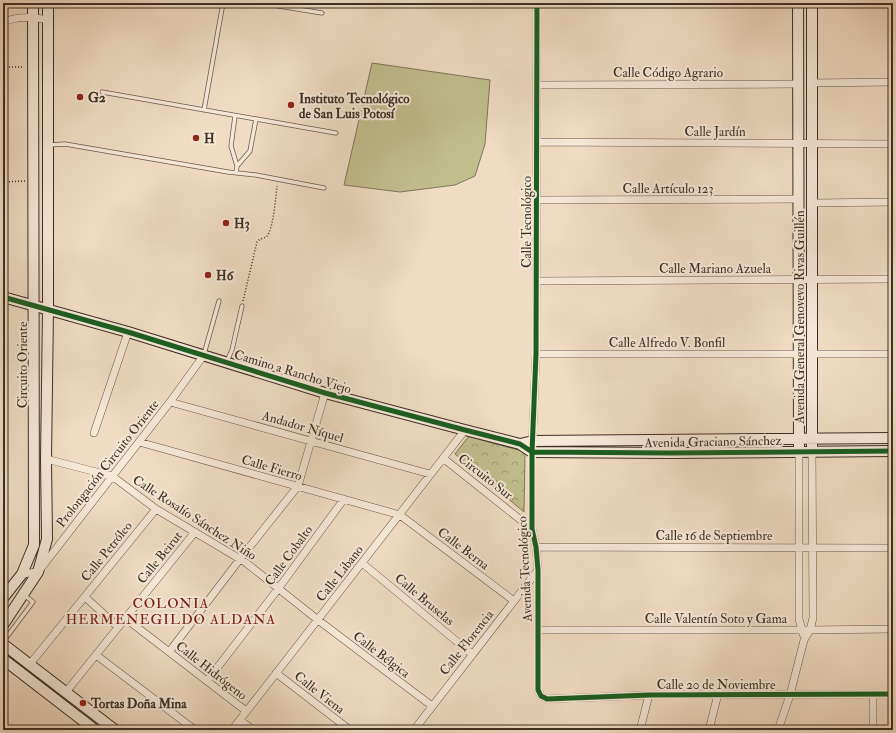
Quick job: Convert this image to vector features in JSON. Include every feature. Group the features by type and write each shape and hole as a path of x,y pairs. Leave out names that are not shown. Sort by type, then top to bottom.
{"street":[{"name":"Circuito Oriente","path":"3,598 22,574 34,546 33,3"},
{"name":"Circuito Oriente","path":"3,625 38,572 47,539 48,3"},
{"name":"Calle Tecnológico","path":"533,440 537,281 537,3"},
{"path":"648,3 798,4"},
{"name":"Avenida General Genovevo Rivas Guillén","path":"810,630 813,618 812,3"},
{"name":"Avenida General Genovevo Rivas Guillén","path":"798,4 799,619 804,640"},
{"path":"3,22 14,18 33,17 48,20"},
{"path":"812,83 893,82"},
{"name":"Calle Código Agrario","path":"538,85 798,84"},
{"name":"Calle Jardín","path":"538,142 893,144"},
{"name":"Calle Artículo 123","path":"537,200 798,199"},
{"path":"813,203 893,202"},
{"name":"Calle Mariano Azuela","path":"537,281 893,279"},
{"path":"3,297 48,310"},
{"name":"Camino a Rancho Viejo","path":"48,310 128,332 325,393 520,444 532,452"},
{"path":"94,433 128,332"},
{"name":"Calle Alfredo V. Bonfil","path":"536,354 799,354"},
{"path":"812,354 893,354"},
{"name":"Prolongación Circuito Oriente","path":"38,572 170,402 204,355"},
{"path":"169,652 298,486 325,393"},
{"name":"Andador Níquel","path":"170,402 430,474"},
{"name":"Calle Libano","path":"232,730 400,515 464,430"},
{"name":"Avenida Graciano Sánchez","path":"533,440 893,438"},
{"path":"671,439 671,453"},
{"path":"520,444 533,440"},
{"name":"Avenida Tecnológico","path":"533,440 532,529 536,547 538,570 538,690 541,696"},
{"name":"Calle Fierro","path":"139,442 400,515"},
{"name":"Avenida Graciano Sánchez","path":"532,452 671,453 893,451"},
{"name":"Circuito Sur","path":"443,458 532,529"},
{"name":"Calle Rosalío Sánchez Niño","path":"46,459 112,476 156,509 240,559 318,620"},
{"name":"Calle Cobalto","path":"207,681 278,589 344,499"},
{"name":"Calle Petróleo","path":"30,664 156,509"},
{"path":"34,512 46,512"},
{"name":"Calle Berna","path":"400,515 514,600"},
{"name":"Calle Beirut","path":"66,692 195,532"},
{"name":"Calle 16 de Septiembre","path":"536,547 893,548"},
{"name":"Calle Bruselas","path":"362,563 472,654"},
{"name":"Calle Florencia","path":"414,730 538,570"},
{"path":"22,574 38,572"},
{"path":"85,596 118,627"},
{"name":"Calle Hidrógeno","path":"125,618 246,711"},
{"name":"Calle Bélgica","path":"318,620 432,706"},
{"name":"Calle Valentín Soto y Gama","path":"538,630 893,629"},
{"path":"778,730 790,695 804,640 810,630"},
{"path":"3,643 115,730"},
{"path":"96,655 195,730"},
{"path":"3,659 95,730"},
{"name":"Calle Viena","path":"276,673 350,730"},
{"path":"709,730 718,694"},
{"name":"Calle 20 de Noviembre","path":"541,696 547,699 718,694 893,694"},
{"path":"873,694 873,730"},
{"path":"640,730 650,695"},
{"path":"240,720 253,730"}],"lane":[{"path":"204,110 223,3"},
{"path":"260,3 322,13"},
{"path":"102,92 336,133"},
{"path":"235,116 231,146 237,166 236,173"},
{"path":"237,166 250,151 256,119"},
{"path":"48,145 65,144 236,173 256,174 324,188"},
{"path":"204,355 220,301"},
{"path":"226,362 232,350 242,306"},
{"path":"3,643 33,602 23,594"}],"path":[{"path":"3,67 34,67"},
{"path":"242,306 257,242 258,240 266,237 270,230 278,179"},
{"path":"3,182 34,180"}],"green space":[{"path":"372,63 490,80 485,144 475,176 455,185 400,192 344,185"},
{"path":"469,436 525,452 524,512 455,454"}],"cycle path":[{"path":"537,3 536,354 532,452 532,529 536,547 538,570 538,690 541,696 547,699 649,695 893,694"},
{"path":"3,297 128,332 325,393 520,444 532,452 671,453 893,451"}],"place":[{"name":"G2","path":"80,97"},
{"name":"Instituto Tecnológico de San Luis Potosí","path":"291,105"},
{"name":"H","path":"196,138"},
{"name":"H3","path":"226,223"},
{"name":"H6","path":"208,275"},
{"name":"Tortas Doña Mina","path":"83,703"}],"district":[{"name":"COLONIA HERMENEGILDO ALDANA","path":"171,612"}]}
